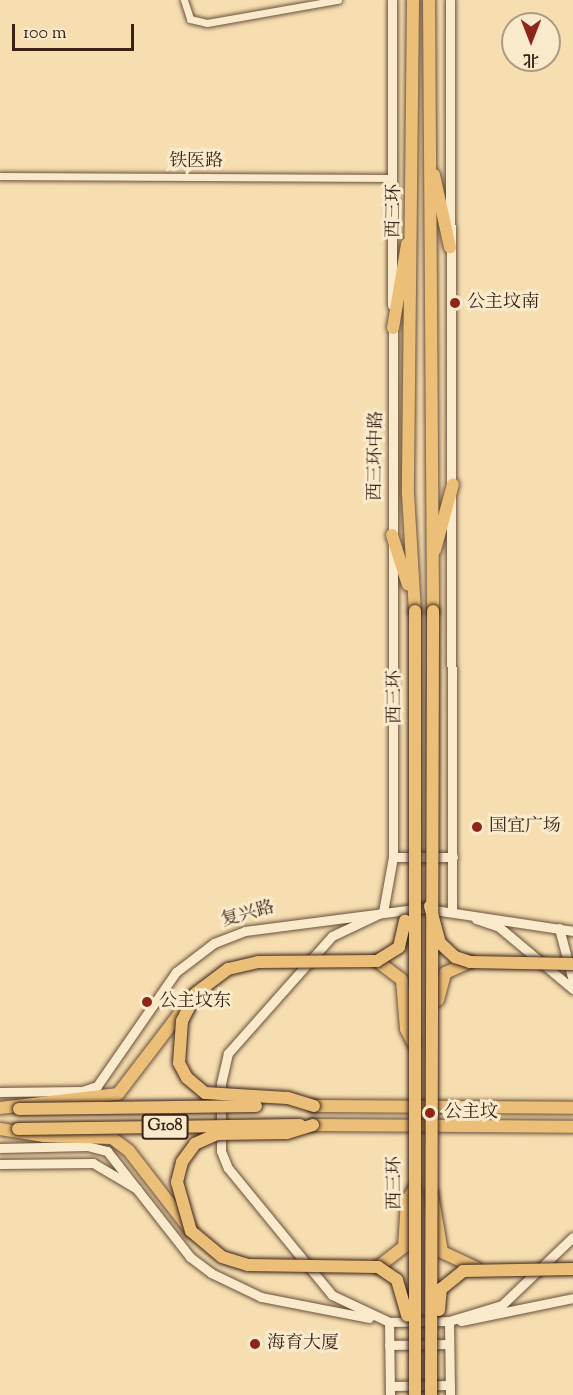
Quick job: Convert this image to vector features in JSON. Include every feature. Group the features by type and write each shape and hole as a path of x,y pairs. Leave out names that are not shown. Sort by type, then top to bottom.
{"highway":[{"name":"西三环","path":"429,2 433,611 429,903 431,1395"},
{"name":"西三环","path":"412,3 413,211 408,494 415,607 413,902 415,1395"},
{"path":"429,150 450,247"},
{"path":"393,328 413,211"},
{"path":"432,563 453,484"},
{"path":"392,535 415,607"},
{"path":"19,1108 118,1094 196,993 219,974 246,963 377,961 403,941 413,902"},
{"path":"429,903 440,943 470,962"},
{"path":"377,961 402,980 406,1029 413,1043"},
{"path":"429,1041 441,978 455,966 470,962 573,964"},
{"path":"196,993 177,1043 179,1063 195,1086 215,1096 288,1098 314,1106"},
{"name":"G108","path":"0,1108 314,1106 559,1108 573,1106"},
{"path":"191,1231 177,1182 195,1144 217,1134 286,1133 313,1125"},
{"name":"G108","path":"0,1129 313,1125 573,1127"},
{"path":"554,1127 573,1132"},
{"path":"18,1129 44,1137 118,1141 191,1231 213,1251 240,1264 378,1267 404,1247 406,1201 414,1189"},
{"path":"429,1187 442,1252 478,1268"},
{"path":"378,1267 403,1291 408,1332 415,1343"},
{"path":"431,1342 439,1329 441,1289 455,1274 478,1268 573,1269"}],"street":[{"path":"184,0 189,19 207,23 338,0"},
{"name":"西三环中路","path":"383,912 393,857 392,0"},
{"path":"450,0 453,910 499,927 573,989"},
{"name":"铁医路","path":"0,176 392,178"},
{"path":"393,857 453,857"},
{"name":"复兴路","path":"0,1092 82,1091 97,1086 176,972 214,943 277,924 383,912 453,910 573,931"},
{"path":"383,912 332,936 231,1047 222,1075 221,1151 228,1168 332,1295 389,1322"},
{"path":"559,928 573,981"},
{"path":"0,1148 98,1148 115,1155 190,1257 229,1284 270,1299 389,1322 479,1321 573,1298"},
{"path":"0,1164 93,1163 141,1192"},
{"path":"449,1321 502,1305 573,1237"},
{"path":"389,1322 390,1391 450,1390 449,1321"},
{"path":"389,1345 449,1344"}],"place":[{"name":"公主坟南","path":"455,303"},
{"name":"国宜广场","path":"477,827"},
{"name":"公主坟东","path":"147,1002"},
{"name":"公主坟","path":"430,1113"},
{"name":"海育大厦","path":"255,1344"}]}
